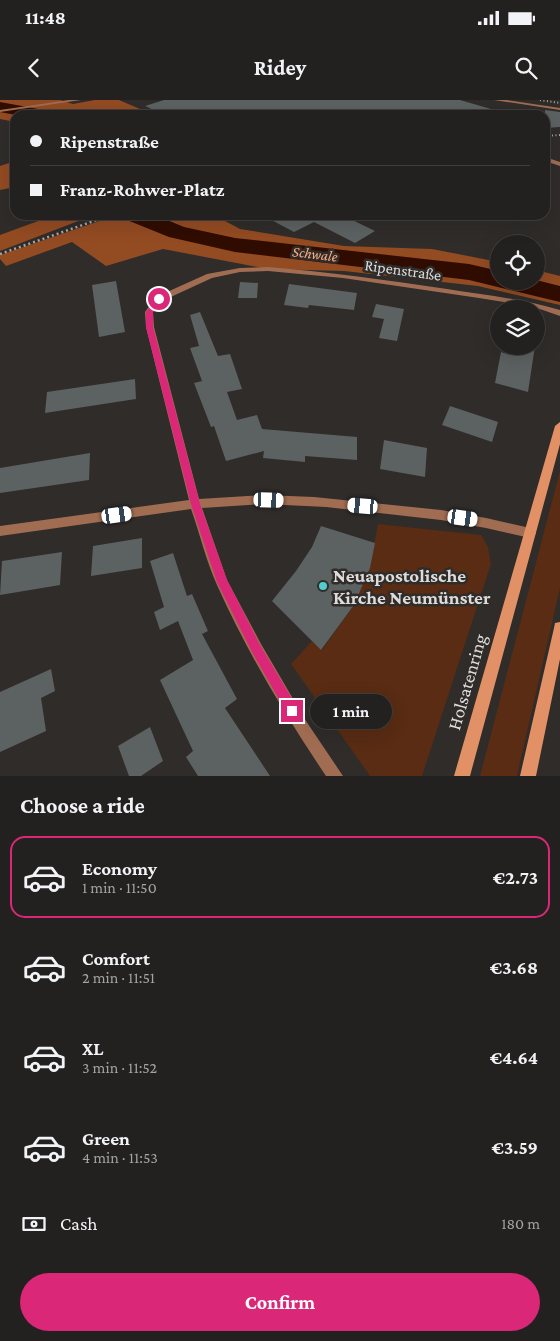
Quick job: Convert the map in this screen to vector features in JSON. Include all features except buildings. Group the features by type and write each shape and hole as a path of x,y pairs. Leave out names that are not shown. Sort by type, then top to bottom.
{"main road":[{"name":"Holsatenring","path":"462,776 560,426"},
{"path":"528,776 560,628"}],"street":[{"path":"0,111 79,100"},
{"path":"496,100 560,109"},
{"name":"Ripenstraße","path":"195,504 150,327 149,312 159,299 210,276 240,270 268,269 343,276 479,296 535,305 560,313"},
{"path":"0,530 195,504 254,500 314,502 387,508 480,520 530,533"},
{"path":"195,504 222,582 252,640 301,726 335,776"}],"shaded area":[{"path":"0,100 60,100 73,104 95,100 119,100 142,110 10,110 10,121 0,119"},
{"path":"10,163 10,188 0,190 0,166"},
{"path":"41,220 81,220 0,251 0,235"},
{"path":"102,220 223,220 240,229 344,246 432,249 490,260 490,289 344,271 268,269 163,249 106,266 72,242 6,266 0,259 0,255"},
{"path":"545,272 560,276 560,305 495,290 545,290"},
{"path":"560,471 560,588 517,776 480,776"},
{"path":"378,524 481,535 488,547 491,564 422,776 370,776 291,664 312,641 322,650 354,605 370,568"}],"waterway":[{"name":"Schwale","path":"0,107 16,110"},
{"name":"Schwale","path":"147,220 177,232 235,245 469,272 490,277"},
{"name":"Schwale","path":"544,290 560,294"}],"railway":[{"path":"540,100 560,103"},
{"path":"550,136 560,135"},
{"path":"0,254 97,220"}],"place":[{"name":"Neuapostolische Kirche Neumünster","path":"323,586"}],"route":[{"path":"159,299 149,312 150,327 195,504 222,582 256,649 292,711"}]}
